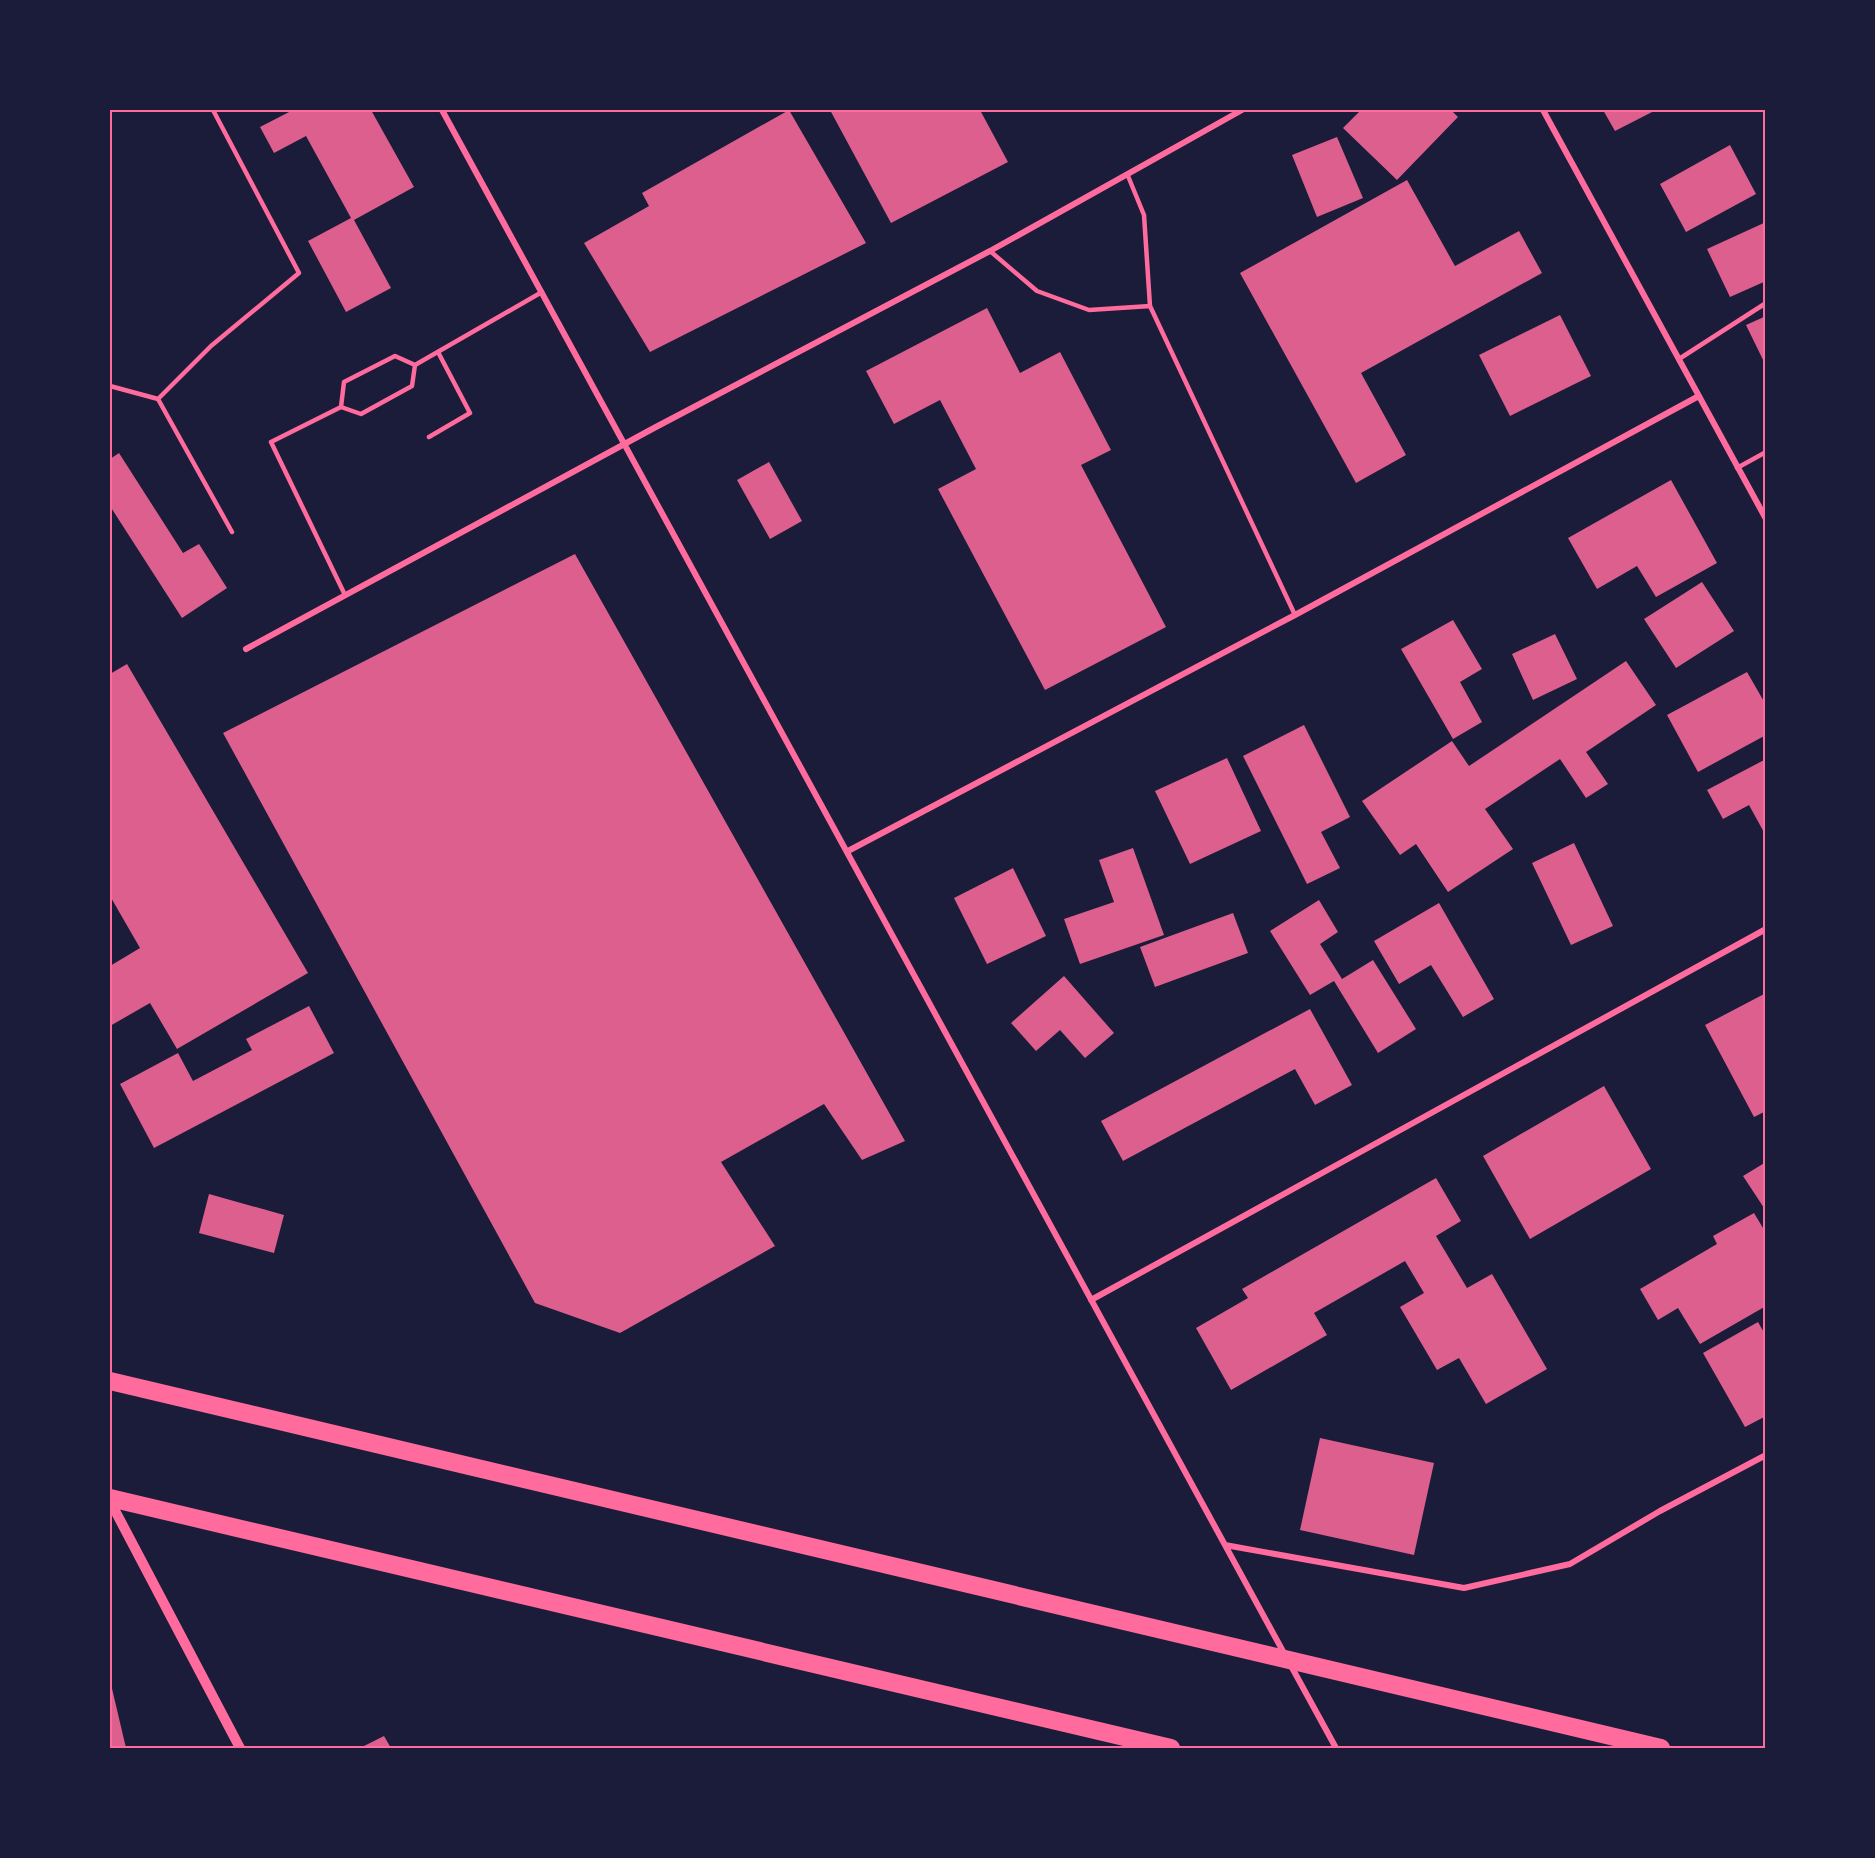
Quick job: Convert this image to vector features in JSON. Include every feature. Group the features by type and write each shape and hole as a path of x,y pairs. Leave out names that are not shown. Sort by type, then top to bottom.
{"highway":[{"path":"110,1381 1661,1749"},
{"path":"110,1500 1171,1749"}],"street":[{"path":"442,110 848,850 1336,1749"},
{"path":"246,649 624,444 990,251 1128,176 1242,110"},
{"path":"1543,110 1679,359 1697,397 1766,519"},
{"path":"848,850 1295,615 1697,397"},
{"path":"1091,1300 1766,929"},
{"path":"1225,1545 1464,1588 1569,1564 1670,1505 1766,1455"},
{"path":"110,1500 240,1749"}],"lane":[{"path":"158,399 211,346 299,273 213,110"},
{"path":"1128,176 1144,214 1150,306 1295,615"},
{"path":"990,251 1037,291 1089,310 1150,306"},
{"path":"415,365 542,292"},
{"path":"1679,359 1766,303"},
{"path":"429,437 470,413 438,352"},
{"path":"342,407 344,382 395,356 415,365"},
{"path":"345,595 271,442 342,407 361,414 412,386 415,365"},
{"path":"110,386 158,399 232,532"},
{"path":"1737,468 1766,452"}],"building":[{"path":"293,110 371,110 414,187 354,220 391,288 346,312 308,241 351,218 306,136 274,153 260,127"},
{"path":"789,110 866,243 650,352 584,243 649,206 642,193"},
{"path":"830,110 980,110 1008,162 891,223"},
{"path":"1361,110 1451,110 1458,117 1397,180 1343,128"},
{"path":"1603,110 1656,110 1615,131"},
{"path":"1337,137 1363,198 1317,217 1292,155"},
{"path":"1730,145 1756,194 1686,232 1660,184"},
{"path":"1407,180 1455,266 1519,231 1542,273 1361,373 1406,455 1356,483 1240,273"},
{"path":"1766,222 1766,281 1730,297 1707,249"},
{"path":"987,308 1020,373 1060,352 1111,450 1081,465 1166,627 1045,690 938,489 976,469 940,400 894,424 866,371"},
{"path":"1560,315 1591,376 1510,416 1479,355"},
{"path":"1766,316 1766,366 1746,325"},
{"path":"119,453 183,553 199,544 227,588 182,618 110,506 110,459"},
{"path":"769,462 802,521 770,539 737,480"},
{"path":"1671,480 1717,563 1656,597 1637,566 1597,589 1568,538"},
{"path":"575,554 905,1141 862,1160 824,1104 721,1162 775,1246 620,1333 535,1303 223,733"},
{"path":"1702,582 1734,631 1676,668 1644,619"},
{"path":"1453,620 1482,669 1460,682 1482,722 1453,739 1401,649"},
{"path":"1555,634 1577,679 1533,700 1512,654"},
{"path":"1626,661 1656,705 1586,752 1608,784 1586,798 1560,759 1485,809 1513,849 1448,892 1416,844 1400,855 1362,801 1452,741 1469,766"},
{"path":"127,664 308,973 177,1049 150,1003 110,1026 110,966 140,948 110,896 110,674"},
{"path":"1747,672 1766,705 1766,735 1698,772 1667,715"},
{"path":"1304,725 1350,817 1321,832 1340,868 1307,884 1243,756"},
{"path":"1227,758 1261,831 1190,864 1155,791"},
{"path":"1766,759 1766,836 1749,805 1723,819 1707,790"},
{"path":"1574,843 1613,926 1571,945 1532,863"},
{"path":"1133,848 1164,935 1080,964 1064,919 1114,902 1099,860"},
{"path":"1013,868 1046,936 987,964 954,898"},
{"path":"1319,900 1338,932 1320,944 1342,979 1373,960 1416,1029 1378,1053 1334,981 1310,995 1270,931"},
{"path":"1439,903 1494,999 1463,1017 1431,965 1399,984 1374,941"},
{"path":"1233,913 1248,953 1155,987 1140,947"},
{"path":"1064,976 1114,1033 1085,1058 1060,1030 1036,1051 1011,1023"},
{"path":"1766,993 1766,1111 1754,1117 1705,1025"},
{"path":"309,1006 334,1053 154,1148 120,1084 178,1053 193,1081 252,1050 246,1039"},
{"path":"1310,1009 1352,1085 1315,1105 1295,1069 1123,1161 1101,1121"},
{"path":"1604,1086 1651,1169 1530,1239 1483,1156"},
{"path":"1766,1162 1766,1211 1743,1176"},
{"path":"1436,1178 1461,1221 1436,1236 1467,1288 1492,1274 1547,1369 1486,1404 1459,1358 1437,1370 1400,1307 1424,1293 1405,1261 1314,1313 1327,1335 1231,1390 1196,1328 1248,1298 1242,1289"},
{"path":"209,1194 284,1215 274,1253 199,1233"},
{"path":"1754,1213 1766,1233 1766,1306 1700,1344 1678,1308 1658,1320 1640,1289 1717,1244 1713,1236"},
{"path":"1758,1322 1766,1336 1766,1416 1745,1427 1703,1353"},
{"path":"1320,1438 1434,1463 1414,1555 1300,1530"},
{"path":"110,1680 126,1748 110,1748"},
{"path":"384,1736 391,1748 360,1748"}]}
